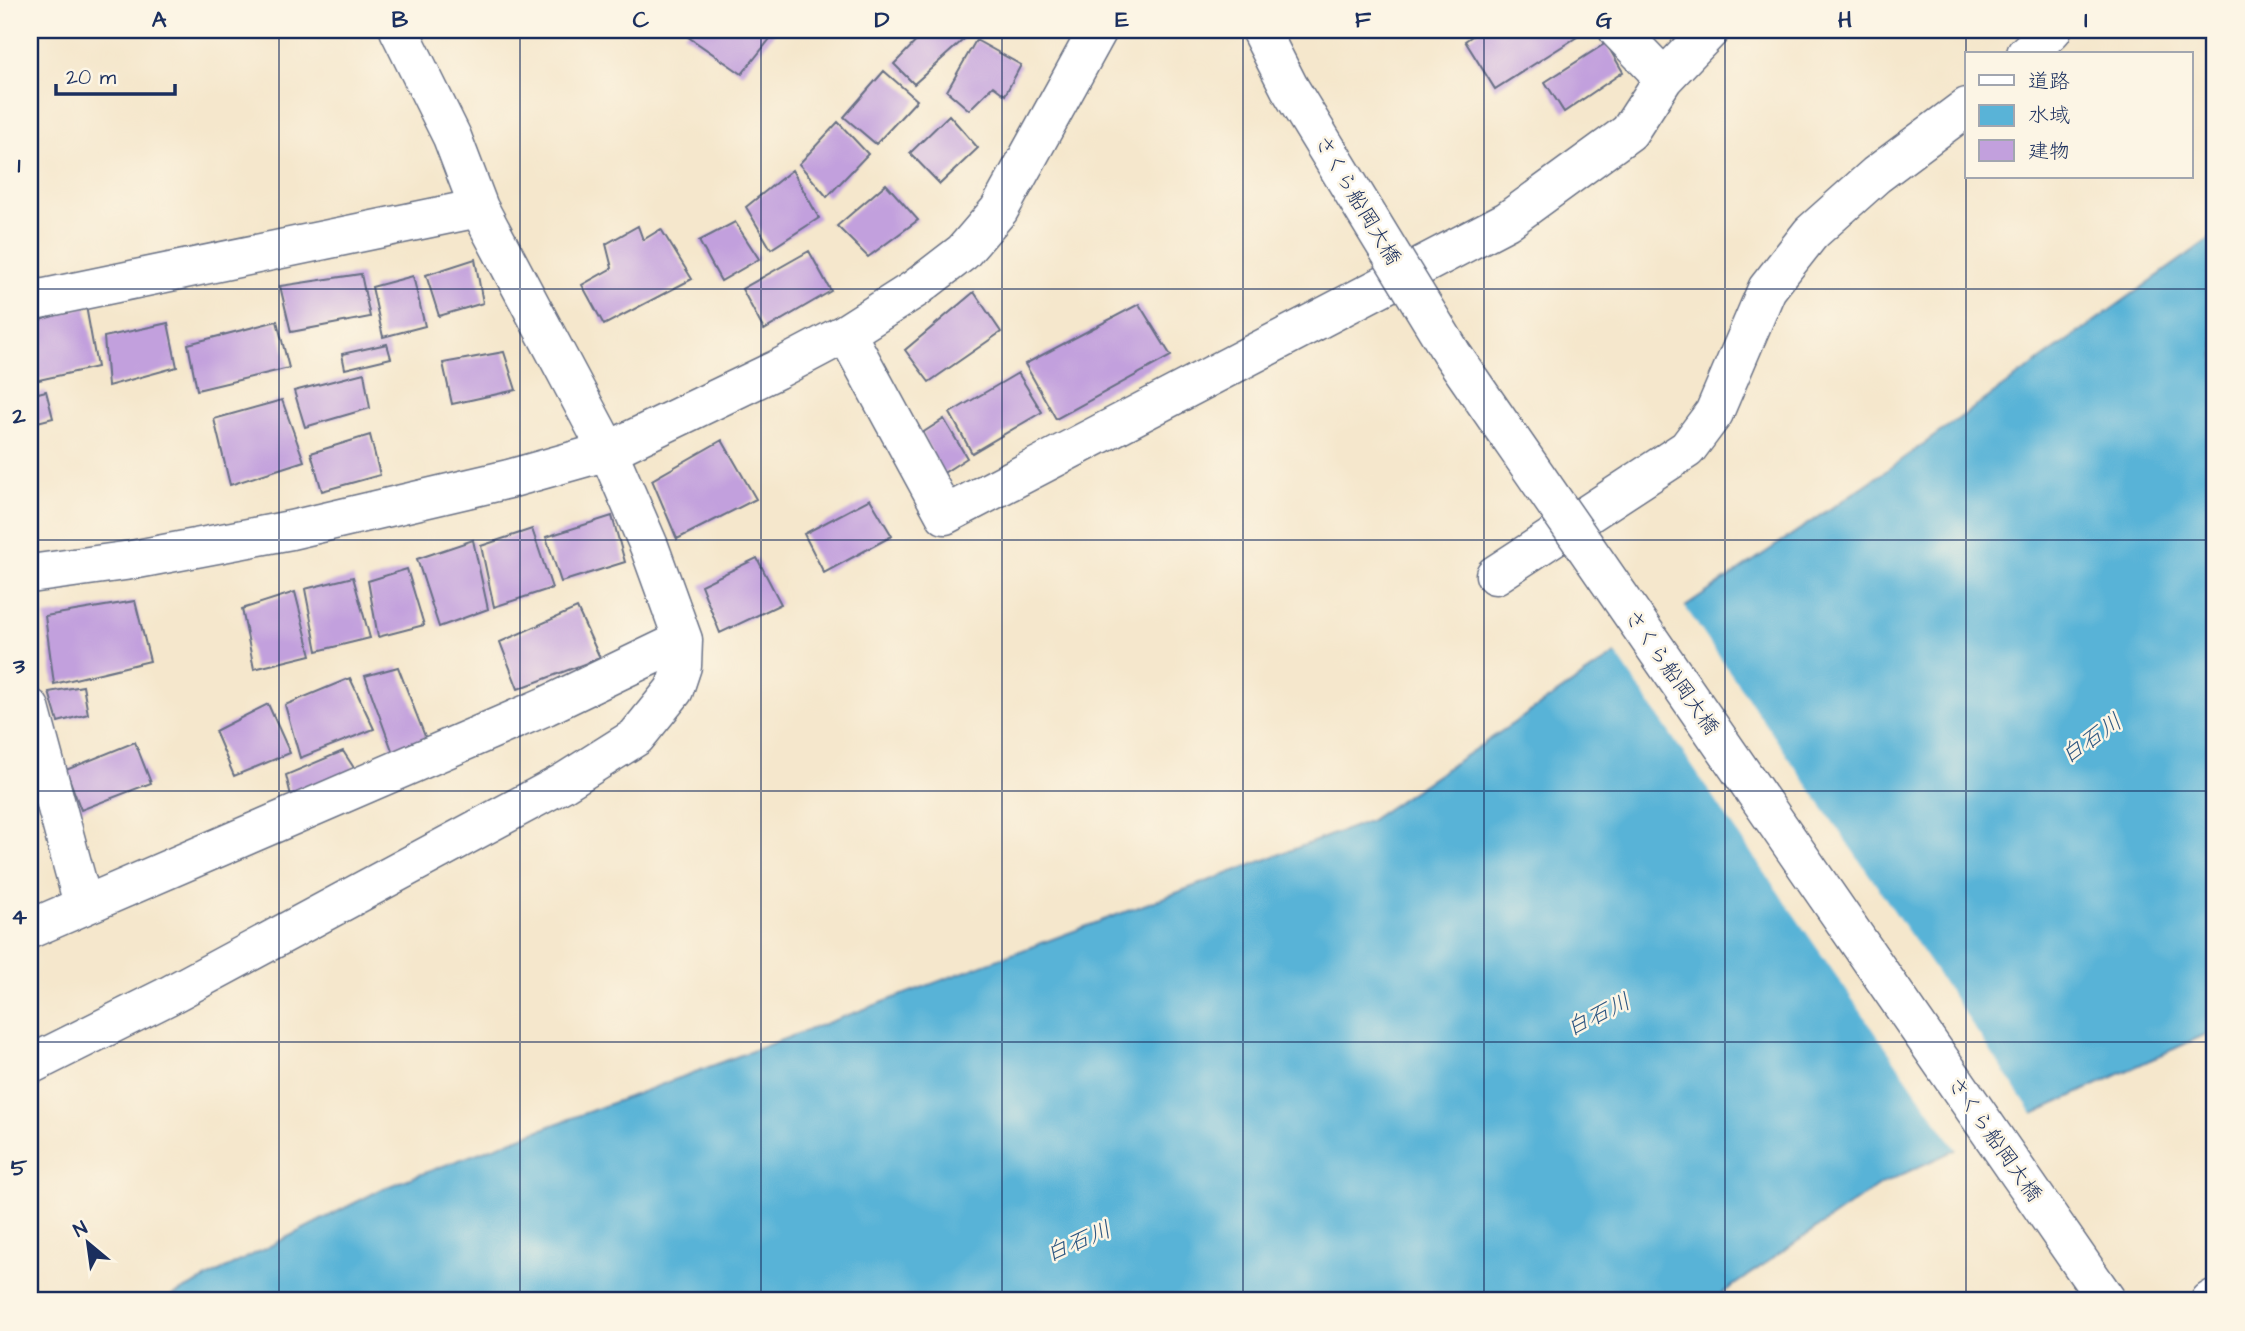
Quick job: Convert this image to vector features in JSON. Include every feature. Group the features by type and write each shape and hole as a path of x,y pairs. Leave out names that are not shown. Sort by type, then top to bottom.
{"street":[{"path":"30,1065 166,997 563,783 636,737 674,690 682,666 683,640 649,546 608,452 479,208 452,137 399,30"},
{"path":"30,574 132,560 291,530 509,479 608,452 846,333 915,289 963,252 999,210 1098,30"},
{"name":"さくら船岡大橋","path":"1259,30 1289,87 1452,354 2107,1301"},
{"path":"1618,30 1664,78"},
{"path":"846,333 945,515 1507,221 1629,132 1664,78 1710,30"},
{"path":"2028,52 2052,30"},
{"path":"1495,575 1687,449 1714,413 1767,289 1811,233 1876,175 1965,108"},
{"path":"30,301 479,208"},
{"path":"30,929 546,706 683,640"},
{"path":"31,723 83,904"},
{"path":"2210,1301 2215,1298"}],"water":[{"name":"白石川","path":"2215,235 2215,1030 1879,1185 1711,1301 162,1301 384,1188 1369,821 1883,473"}],"pier":[{"path":"1683,604 2035,1117 1958,1152 1741,838 1614,651"}],"building":[{"path":"688,30 777,30 742,74 684,34"},
{"path":"927,30 973,31 914,84 894,64"},
{"path":"1481,30 1572,30 1577,37 1495,89 1465,41"},
{"path":"976,40 1021,65 1005,95 993,86 969,110 947,91"},
{"path":"1606,43 1623,72 1564,112 1545,82"},
{"path":"884,71 917,100 876,144 844,117"},
{"path":"949,115 978,148 940,184 910,153"},
{"path":"838,122 868,154 827,197 799,164"},
{"path":"792,170 819,218 771,249 746,207"},
{"path":"886,184 918,220 868,257 837,226"},
{"path":"33,213 37,238 30,240 30,214"},
{"path":"735,222 759,259 721,281 699,241"},
{"path":"638,226 643,240 661,229 692,279 604,325 582,285 612,268 606,244"},
{"path":"809,251 831,291 764,330 742,289"},
{"path":"475,259 483,303 439,316 426,275"},
{"path":"361,274 370,317 291,332 280,286"},
{"path":"413,276 425,326 383,337 372,287"},
{"path":"974,292 1001,332 929,382 905,350"},
{"path":"1139,304 1171,356 1056,419 1025,364"},
{"path":"86,306 97,367 30,382 30,323"},
{"path":"277,321 289,368 197,390 188,344"},
{"path":"168,323 177,367 108,386 104,337"},
{"path":"387,344 391,358 345,369 342,354"},
{"path":"504,352 516,390 452,404 443,363"},
{"path":"364,373 370,408 305,427 294,391"},
{"path":"1018,373 1042,412 972,453 950,413"},
{"path":"46,391 53,418 30,424 30,395"},
{"path":"282,400 304,461 230,485 214,419"},
{"path":"944,419 967,458 942,474 922,433"},
{"path":"370,435 380,475 322,491 311,453"},
{"path":"722,440 756,499 677,539 652,480"},
{"path":"870,499 892,536 824,573 804,534"},
{"path":"612,516 625,562 561,582 546,537"},
{"path":"532,529 552,588 494,607 481,546"},
{"path":"473,540 488,609 439,627 417,559"},
{"path":"757,558 781,604 720,633 701,585"},
{"path":"407,569 424,625 378,637 368,581"},
{"path":"353,577 370,638 317,651 305,589"},
{"path":"295,592 311,655 254,669 242,609"},
{"path":"135,601 150,661 54,684 45,616"},
{"path":"577,608 600,658 518,689 500,642"},
{"path":"398,667 426,739 393,753 365,676"},
{"path":"350,678 374,729 300,758 285,705"},
{"path":"83,686 88,714 58,722 49,692"},
{"path":"268,704 290,753 234,776 215,731"},
{"path":"135,742 151,783 81,810 66,770"},
{"path":"343,751 356,771 292,800 286,775"}]}
